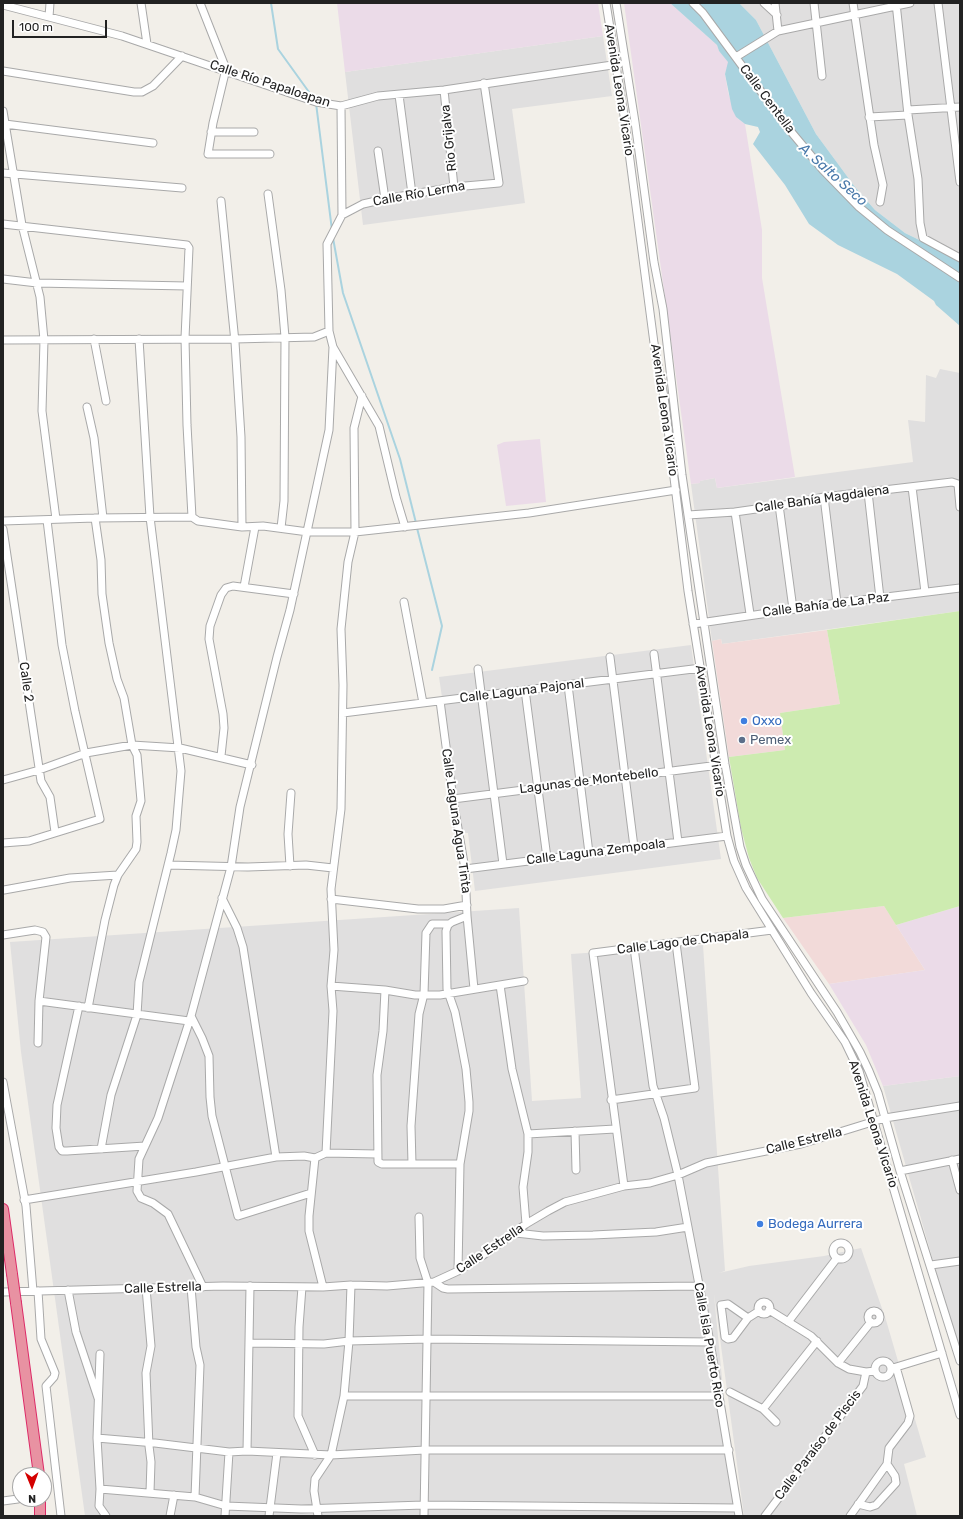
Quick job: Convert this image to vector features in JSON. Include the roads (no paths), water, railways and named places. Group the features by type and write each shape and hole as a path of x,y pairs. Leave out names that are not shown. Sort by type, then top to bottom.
{"highway":[{"path":"3,1209 38,1467"}],"street":[{"path":"49,17 50,3"},
{"path":"141,3 147,44"},
{"path":"200,3 226,70 211,132 208,154 270,154"},
{"name":"Avenida Leona Vicario","path":"606,3 676,490 693,624 727,836 740,876 772,930 852,1056 859,1071 960,1415"},
{"name":"Avenida Leona Vicario","path":"616,3 636,122 654,262 663,309 688,515 736,833 746,865 762,899 860,1052 878,1093 900,1171 931,1265 960,1361"},
{"name":"Calle Centella","path":"692,3 703,13 788,128 823,170 859,207 886,230 960,278"},
{"path":"764,3 777,15"},
{"path":"775,3 778,31"},
{"path":"814,3 822,76"},
{"path":"853,3 869,117 883,185 880,202"},
{"path":"736,57 778,31 855,16 896,4 910,3"},
{"path":"938,3 960,182"},
{"path":"896,4 908,113 918,179 920,223 923,238 960,258"},
{"name":"Calle Río Papaloapan","path":"3,5 14,5 49,17 147,44 316,102 341,106 378,96 444,90 626,63"},
{"path":"3,71 142,92 153,86 182,56"},
{"name":"Calle Río Lerma","path":"342,215 363,204 385,199 454,187 499,183 484,83"},
{"name":"Rio Grijalva","path":"444,90 454,187"},
{"path":"399,95 412,194"},
{"path":"341,106 342,215 327,244 329,331 333,346 379,426 396,497 405,527"},
{"path":"869,117 960,107"},
{"path":"3,111 12,174 22,225 37,283 44,340 42,411 56,519"},
{"path":"5,124 153,143"},
{"path":"211,132 254,132"},
{"path":"378,151 385,199"},
{"path":"3,173 182,188"},
{"path":"268,194 281,290 285,338 284,501 281,528"},
{"path":"221,201 234,339 241,438 242,527"},
{"path":"3,224 184,244 189,248 185,338 187,425 192,517"},
{"path":"3,280 37,283 187,286"},
{"path":"3,340 285,338 314,337 329,331"},
{"path":"94,339 106,401"},
{"path":"101,1150 112,1095 137,1015 139,982 168,865 178,807 181,771 180,748 161,617 150,517 139,339"},
{"path":"203,1287 171,1219 163,1210 141,1198 137,1191 136,1182 139,1159 158,1118 190,1019 231,867 240,807 294,594 329,430 333,346"},
{"path":"326,1153 333,1011 331,986 334,950 331,898 333,868 341,809 343,713 341,629 348,562 354,532 354,428 362,396"},
{"path":"87,407 94,438 102,594 109,642 117,679 124,698 132,745 137,755 141,800 136,816 136,849 118,875 104,920 88,1008"},
{"name":"Calle Bahía Magdalena","path":"688,515 735,512 824,497 955,482 958,484 960,507"},
{"path":"912,487 925,592"},
{"path":"3,522 56,519 192,517 198,521 242,527 281,528 308,532 354,532 570,507 676,490"},
{"path":"868,492 880,598"},
{"path":"824,497 837,603"},
{"path":"779,505 792,609"},
{"path":"735,512 750,614"},
{"path":"3,843 29,841 100,819 86,753 75,711 62,645 47,520"},
{"path":"244,587 255,527"},
{"name":"Calle 2","path":"3,529 39,770 43,787 50,798 55,832"},
{"path":"221,756 224,728 223,714 209,639 210,626 221,595 226,588 233,586 294,594"},
{"name":"Calle Bahía de La Paz","path":"693,624 750,614 960,588"},
{"path":"404,602 423,703"},
{"path":"654,654 678,842"},
{"path":"610,657 634,847"},
{"name":"Calle Laguna Pajonal","path":"343,713 701,668"},
{"path":"478,669 503,864"},
{"path":"568,685 589,853"},
{"path":"525,690 547,858"},
{"name":"Calle Laguna Agua Tinta","path":"440,701 453,799 465,869 467,916 474,989"},
{"path":"3,780 39,770 86,753 132,745 180,748 252,764"},
{"name":"Lagunas de Montebello","path":"453,799 725,764"},
{"path":"290,866 288,821 291,793"},
{"name":"Calle Laguna Zempoala","path":"465,869 727,836"},
{"path":"168,865 231,867 306,865 333,868"},
{"path":"4,890 70,878 118,875"},
{"path":"222,898 237,928 243,947 276,1157"},
{"path":"331,898 418,909 444,909 467,905"},
{"path":"412,1164 411,1126 419,1014 424,994 426,933 432,924 449,924 467,916"},
{"path":"449,924 446,931 446,984 455,1012 459,1032 466,1070 469,1102 469,1111 460,1164 458,1271"},
{"path":"3,934 35,930 44,932 46,937 39,1001 38,1043"},
{"name":"Calle Lago de Chapala","path":"611,1100 593,953 772,930"},
{"path":"624,1186 611,1100 695,1088 676,943"},
{"name":"Calle Isla Puerto Rico","path":"634,948 653,1086 664,1118 678,1175 698,1286 710,1342 739,1516"},
{"path":"331,986 385,990 415,995 448,994 524,981"},
{"path":"500,985 512,1069 528,1134 528,1152 522,1187 526,1224"},
{"path":"385,990 383,1032 377,1075 377,1154 379,1164 460,1164"},
{"path":"39,1001 137,1015 190,1019"},
{"path":"79,1006 57,1105 56,1128 59,1147 62,1151 101,1150 145,1146"},
{"path":"190,1019 202,1038 209,1056 210,1097 225,1167 238,1216 311,1193"},
{"path":"3,1082 24,1200 41,1339 55,1372 54,1377 46,1386 61,1516"},
{"name":"Calle Estrella","path":"3,1292 250,1286 386,1286 431,1282 458,1271 526,1224 565,1202 624,1186 650,1183 678,1175 706,1163 801,1144 885,1118 960,1106"},
{"path":"528,1134 615,1128"},
{"path":"575,1131 576,1170"},
{"path":"24,1200 225,1167 276,1157 304,1156 315,1158 326,1153 377,1154"},
{"path":"315,1158 309,1231 323,1287"},
{"path":"900,1171 960,1159"},
{"path":"952,1160 960,1190"},
{"path":"419,1217 420,1258 431,1282 426,1395 424,1516"},
{"path":"516,1232 543,1236 593,1236 656,1232 688,1227"},
{"path":"788,1322 837,1258"},
{"path":"931,1265 960,1260"},
{"path":"431,1282 448,1290 698,1286"},
{"path":"317,1513 314,1492 315,1479 331,1455 344,1396 349,1341 351,1285"},
{"path":"247,1451 250,1286"},
{"path":"191,1287 196,1347 200,1365 195,1497"},
{"path":"302,1287 298,1343 298,1416 315,1454"},
{"path":"146,1288 151,1346 146,1373 151,1462 150,1492"},
{"path":"68,1290 76,1332 99,1403"},
{"path":"759,1311 758,1305 764,1302 769,1304 769,1310"},
{"path":"748,1318 728,1304 721,1305 726,1338 733,1338 748,1318 759,1311"},
{"path":"769,1310 817,1341 838,1363 849,1369 866,1372 875,1371"},
{"path":"759,1311 764,1314 769,1310"},
{"path":"838,1363 871,1322"},
{"path":"250,1343 324,1344 349,1341 428,1339 710,1342"},
{"path":"763,1409 817,1341"},
{"path":"850,1516 888,1464 889,1448 908,1424 910,1416 894,1367 882,1360 875,1366 875,1371 882,1377 891,1373 894,1367 942,1353"},
{"path":"100,1354 97,1438 100,1489 99,1506 106,1516"},
{"name":"Calle Paraíso de Piscis","path":"765,1516 862,1386 866,1372"},
{"path":"730,1392 763,1409 776,1422"},
{"path":"344,1396 719,1396"},
{"path":"97,1438 149,1442 229,1452 247,1451 331,1455 425,1450 729,1450"},
{"path":"225,1516 229,1452"},
{"path":"269,1516 277,1453"},
{"path":"858,1504 870,1508 876,1505 896,1483 896,1476 888,1464"},
{"path":"100,1489 150,1492 195,1497 226,1506 270,1508 317,1513 424,1505 738,1508"},
{"path":"170,1516 174,1495"}],"water":[{"name":"A. Salto Seco","path":"670,3 739,3 756,20 816,134 855,187 875,210 905,233 960,260 960,326 936,305 934,301 897,274 838,245 809,224 785,185 753,144 760,132 758,127 745,124 736,117 732,109 725,74 728,62 719,51 717,45"}],"waterway":[{"path":"271,3 278,49 314,99"},
{"path":"316,103 332,230"},
{"path":"333,238 343,293 400,459 416,523"},
{"path":"417,528 442,626 432,670"}],"place":[{"name":"Oxxo","path":"744,721"},
{"name":"Pemex","path":"742,740"},
{"name":"Bodega Aurrera","path":"760,1224"}]}
